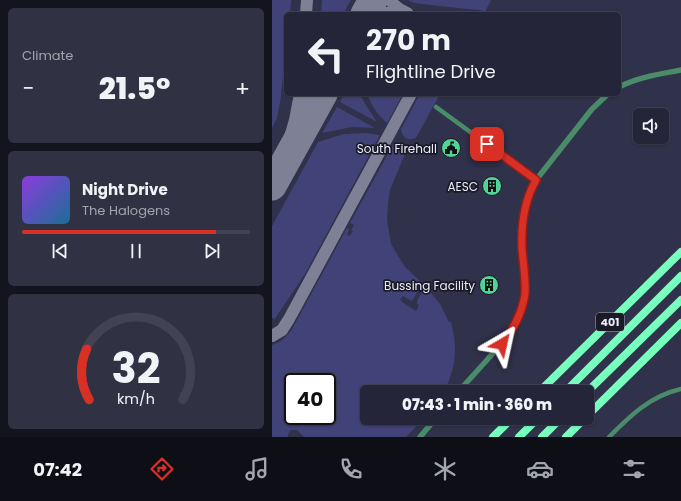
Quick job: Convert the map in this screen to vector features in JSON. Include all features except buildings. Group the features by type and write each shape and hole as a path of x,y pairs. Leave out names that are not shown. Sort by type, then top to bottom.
{"highway":[{"name":"401","path":"546,385 681,252"},
{"name":"401","path":"572,385 681,276"},
{"name":"401","path":"594,385 681,300"},
{"path":"594,409 681,323"},
{"path":"492,437 505,425"},
{"path":"519,437 531,425"},
{"path":"542,437 554,425"},
{"path":"566,437 578,425"}],"street":[{"path":"621,86 640,79 681,70"},
{"path":"464,385 502,344 514,328 518,318 523,301 525,286 521,230 522,218 533,185 592,109 606,96"},
{"path":"436,107 536,180"},
{"path":"609,437 639,409 653,400 681,389"},
{"path":"420,437 430,425"}],"shaded area":[{"path":"272,0 291,0 290,12 284,12 284,68 280,103 277,118 272,128"},
{"path":"322,0 351,0 344,12 321,12"},
{"path":"408,0 491,0 485,12 480,10 414,3"},
{"path":"343,96 361,96 377,122 340,102"},
{"path":"368,96 402,96 387,123 375,110"},
{"path":"419,96 439,96 416,138 408,139 404,137 401,129"},
{"path":"337,107 375,128 352,127 322,133"},
{"path":"367,133 380,135 305,274 274,320 274,318 272,318 272,226 318,142 344,134"},
{"path":"400,142 405,145 407,151 390,190 387,220 391,244 405,267 422,284 412,301 403,296 400,300 416,311 419,305 417,304 417,301 426,287 440,304 449,322 451,322 455,341 455,358 448,383 447,385 360,385 360,425 417,425 406,437 304,437 297,430 291,430 288,437 272,437 272,345 281,341 291,331 347,228 349,229 347,235 350,236 353,231 351,230 354,225 350,223 394,143"}],"taxiway":[{"path":"306,12 307,0"},
{"path":"390,0 397,8 404,12"},
{"path":"281,169 295,120 300,96"},
{"path":"272,336 282,330 289,319 410,96"}],"runway":[{"path":"366,12 373,0"},
{"path":"272,186 322,96"}],"place":[{"name":"South Firehall","path":"451,148"},
{"name":"AESC","path":"492,186"},
{"name":"Bussing Facility","path":"489,285"}],"route":[{"path":"487,144 536,180 525,206 522,218 521,230 525,294 522,308 514,328 502,344"}]}
